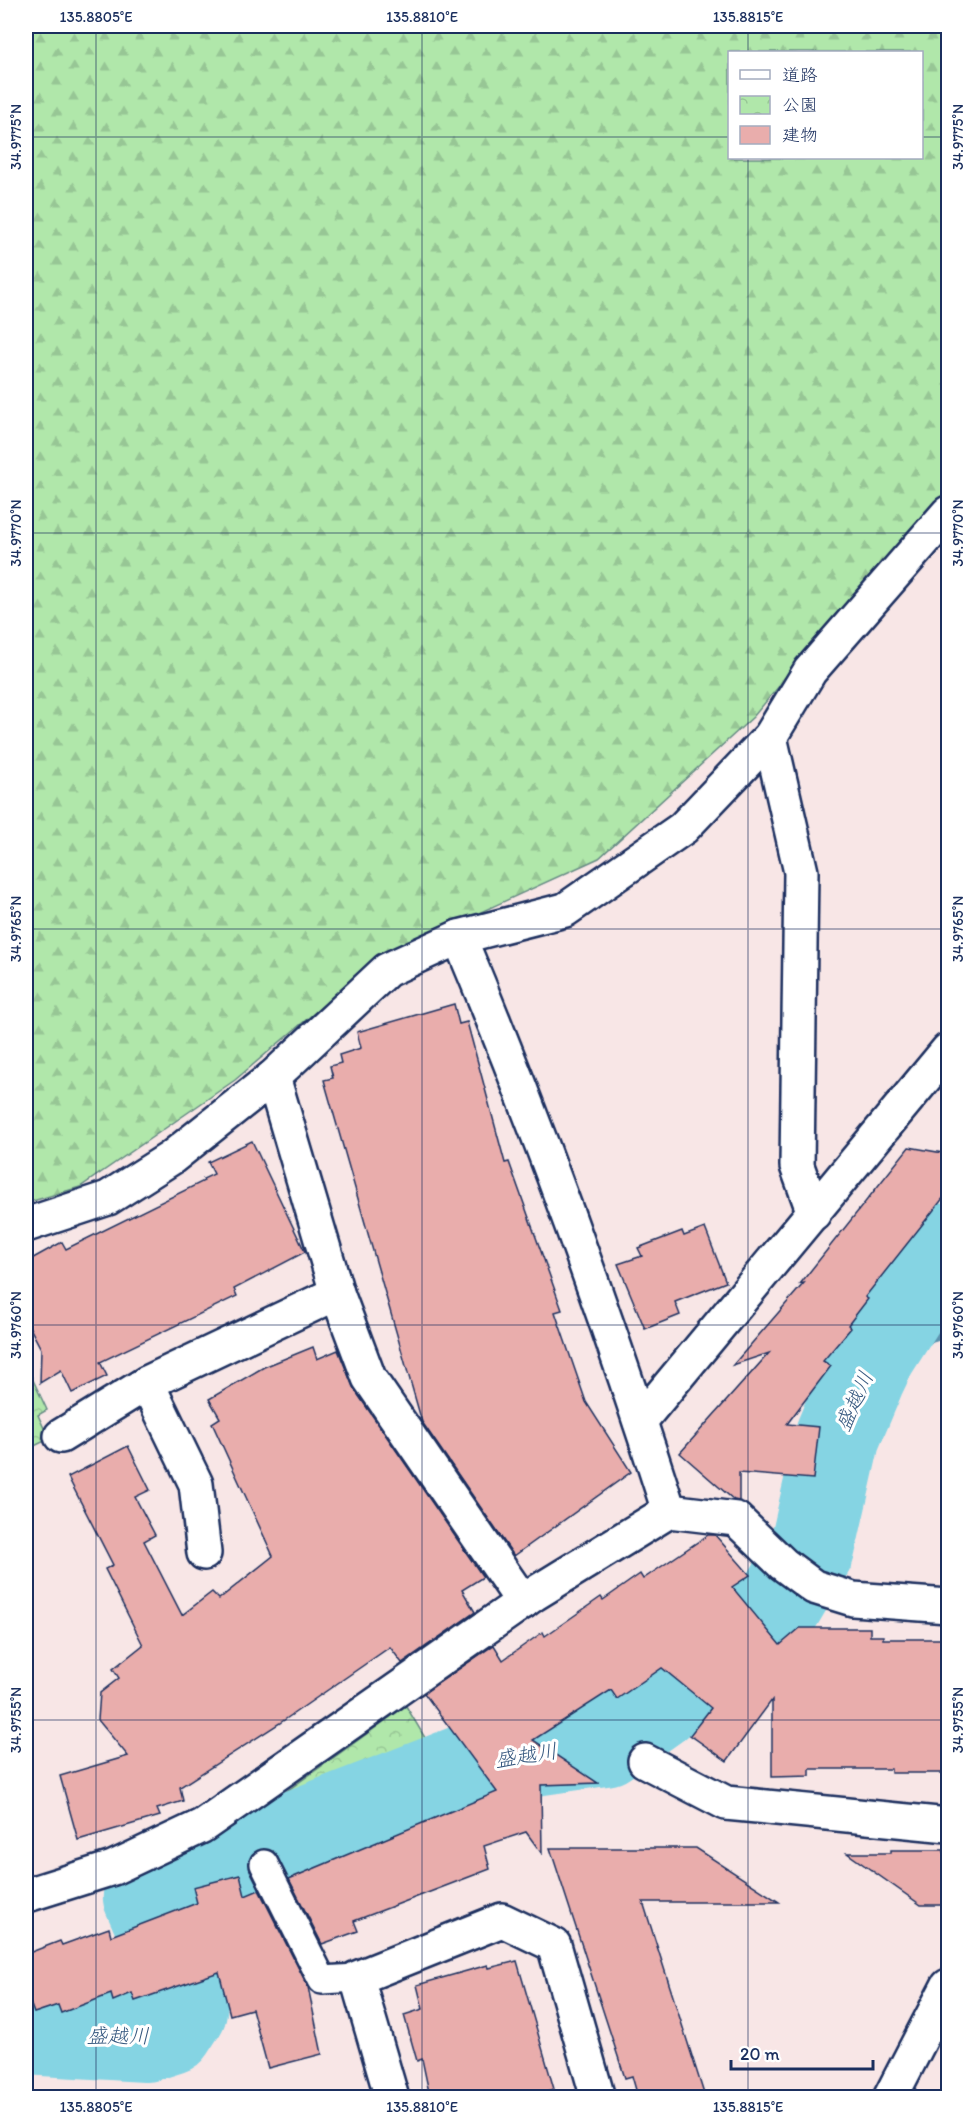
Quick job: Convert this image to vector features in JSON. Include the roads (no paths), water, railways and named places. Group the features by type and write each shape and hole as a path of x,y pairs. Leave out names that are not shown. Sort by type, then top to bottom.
{"street":[{"path":"26,1225 108,1198 171,1158 273,1077 387,970 459,937 565,910 683,828 770,737 810,671 948,513"},
{"path":"770,737 801,873 797,1166 814,1213"},
{"path":"459,937 523,1090 640,1421 669,1511"},
{"path":"640,1421 948,1050"},
{"path":"273,1077 337,1293 369,1378 523,1602"},
{"path":"61,1436 147,1383 337,1293"},
{"path":"147,1383 196,1484 204,1553"},
{"path":"27,1895 113,1868 202,1826 523,1602 669,1511 736,1519 783,1564 814,1587 853,1599 948,1606"},
{"path":"645,1761 726,1803 948,1825"},
{"path":"391,2097 357,1978 502,1920 554,1945 598,2097"},
{"path":"890,2097 948,1986"}],"lane":[{"path":"264,1864 322,1980 357,1978"}],"water":[{"path":"948,1307 948,1338 932,1341 886,1364 904,1323"}],"waterway":[{"name":"盛越川","path":"26,2032 146,2039 171,2031 184,2011 186,1990 146,1897 153,1883 171,1872 255,1849 466,1767 492,1759 605,1743 657,1706 780,1604 812,1550 838,1435 862,1378 874,1353 933,1260 948,1246"},
{"path":"874,1353 948,1330"}]}
